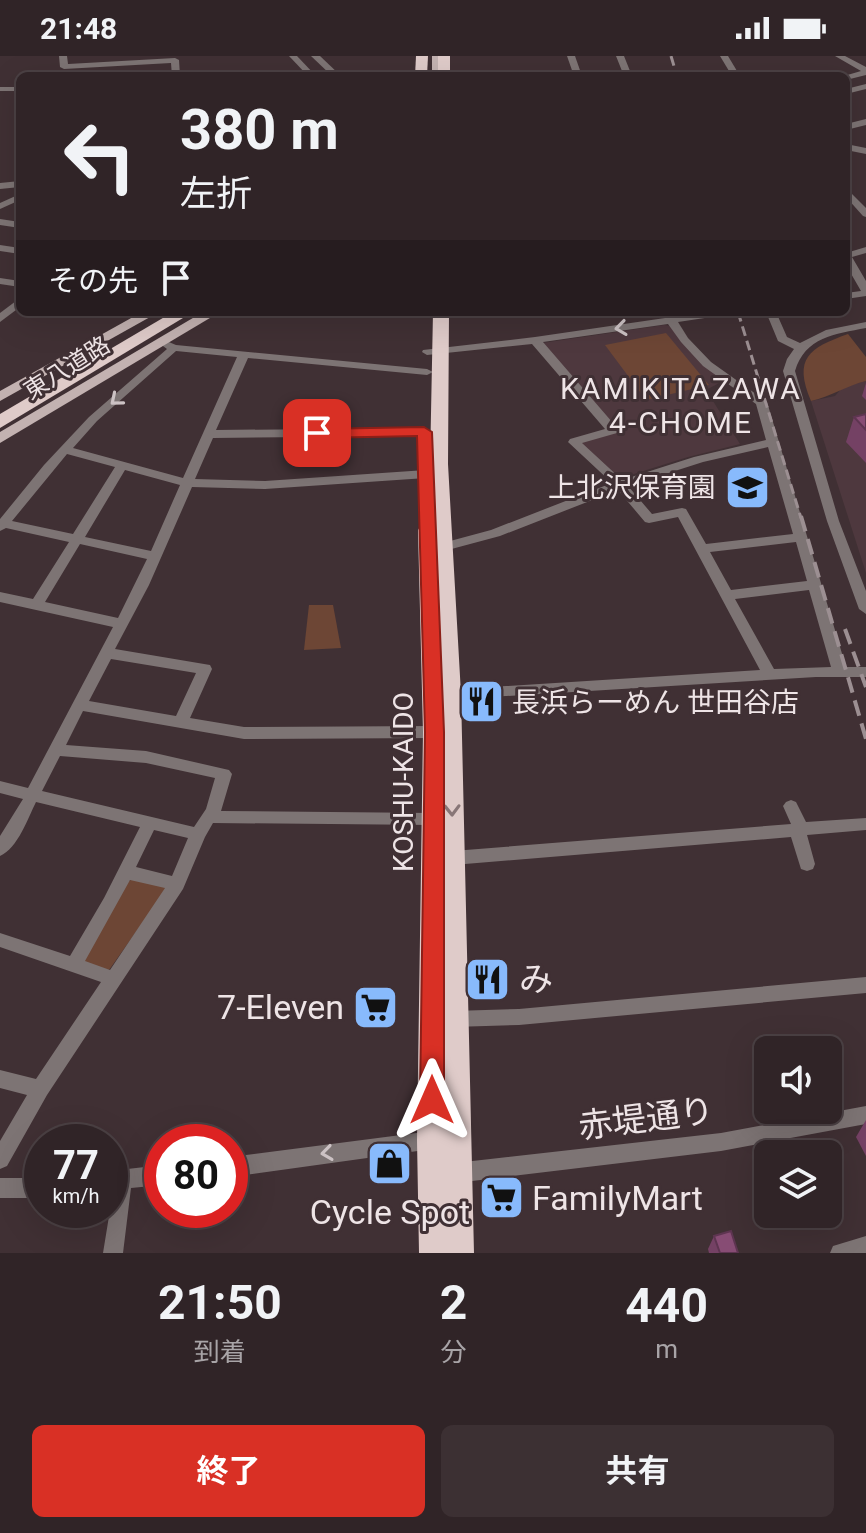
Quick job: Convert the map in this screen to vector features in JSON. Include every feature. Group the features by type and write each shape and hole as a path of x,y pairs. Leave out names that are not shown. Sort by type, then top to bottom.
{"highway":[{"path":"0,407 159,316"},
{"path":"0,422 178,316"},
{"name":"KOSHU-KAIDO","path":"427,316 444,547 442,695 435,732 432,819 444,1174 435,1253"},
{"name":"KOSHU-KAIDO","path":"440,316 431,358 424,432 453,858 453,1019 443,1139"},
{"name":"KOSHU-KAIDO","path":"444,1174 458,1253"}],"main road":[{"path":"0,395 132,316"},
{"name":"東八道路","path":"0,395 75,357 145,316"},
{"name":"東八道路","path":"0,437 192,316"},
{"path":"0,437 169,346 208,316"}],"street":[{"path":"63,56 64,67 144,59 175,60 176,72"},
{"path":"293,56 308,72"},
{"path":"315,56 333,72"},
{"path":"839,56 866,71"},
{"path":"850,196 866,214"},
{"path":"850,263 866,292"},
{"path":"153,556 2,525 93,419 169,346 244,355 431,358 670,316 695,351 727,382 761,402 840,672"},
{"path":"773,316 782,339 799,347"},
{"path":"866,325 819,336 799,347 789,371 833,521 866,609"},
{"path":"535,340 613,430 574,442 649,519 682,512 769,674"},
{"path":"0,849 122,624 244,355"},
{"path":"209,434 424,432"},
{"path":"444,547 476,541 618,485 699,458 773,442"},
{"path":"65,450 187,483 265,485 426,474"},
{"path":"36,605 123,464"},
{"path":"702,549 801,537"},
{"path":"727,595 816,585"},
{"path":"0,597 122,624"},
{"path":"107,653 205,669 180,723"},
{"path":"442,695 769,674 866,672"},
{"path":"79,705 244,733 435,732"},
{"path":"0,1159 40,1089 177,884 198,834 209,817 224,774 146,757 56,750"},
{"path":"0,787 198,834"},
{"path":"791,806 807,864"},
{"path":"209,817 432,819"},
{"path":"74,965 150,823"},
{"path":"453,858 866,824"},
{"path":"126,872 177,884"},
{"path":"0,940 112,978"},
{"path":"453,1019 519,1017 866,985"},
{"path":"0,1079 40,1089"},
{"name":"赤堤通り","path":"444,1174 721,1142 866,1115"},
{"path":"248,1165 443,1139"},
{"path":"0,1188 24,1188"},
{"path":"113,1253 114,1228"},
{"path":"840,1253 866,1246"}],"shaded area":[{"path":"672,326 723,381 706,390 740,444 618,479 579,442 615,431 542,343"},
{"path":"666,333 709,385 646,400 605,345"},
{"path":"848,334 866,357 866,381 811,401 804,374 808,357 823,344"},
{"path":"866,381 866,573 811,401 835,396 843,387"},
{"path":"309,605 333,605 341,648 304,650"},
{"path":"135,878 165,885 165,891 109,970 83,963 125,883"}],"building":[{"path":"866,414 866,430 854,417"},
{"path":"731,1231 738,1253 720,1253 714,1236"}],"railway":[{"path":"671,56 676,72"},
{"path":"739,316 801,518"},
{"path":"801,516 866,739"},
{"path":"845,629 866,687"}],"place":[{"name":"上北沢保育園","path":"747,487"},
{"name":"長浜らーめん 世田谷店","path":"481,702"},
{"name":"み","path":"488,979"},
{"name":"7-Eleven","path":"375,1007"},
{"name":"Cycle Spot","path":"390,1164"},
{"name":"FamilyMart","path":"501,1198"}],"district":[{"name":"KAMIKITAZAWA 4-CHOME","path":"681,405"}],"route":[{"path":"317,433 424,432 435,732 432,1100"}]}
